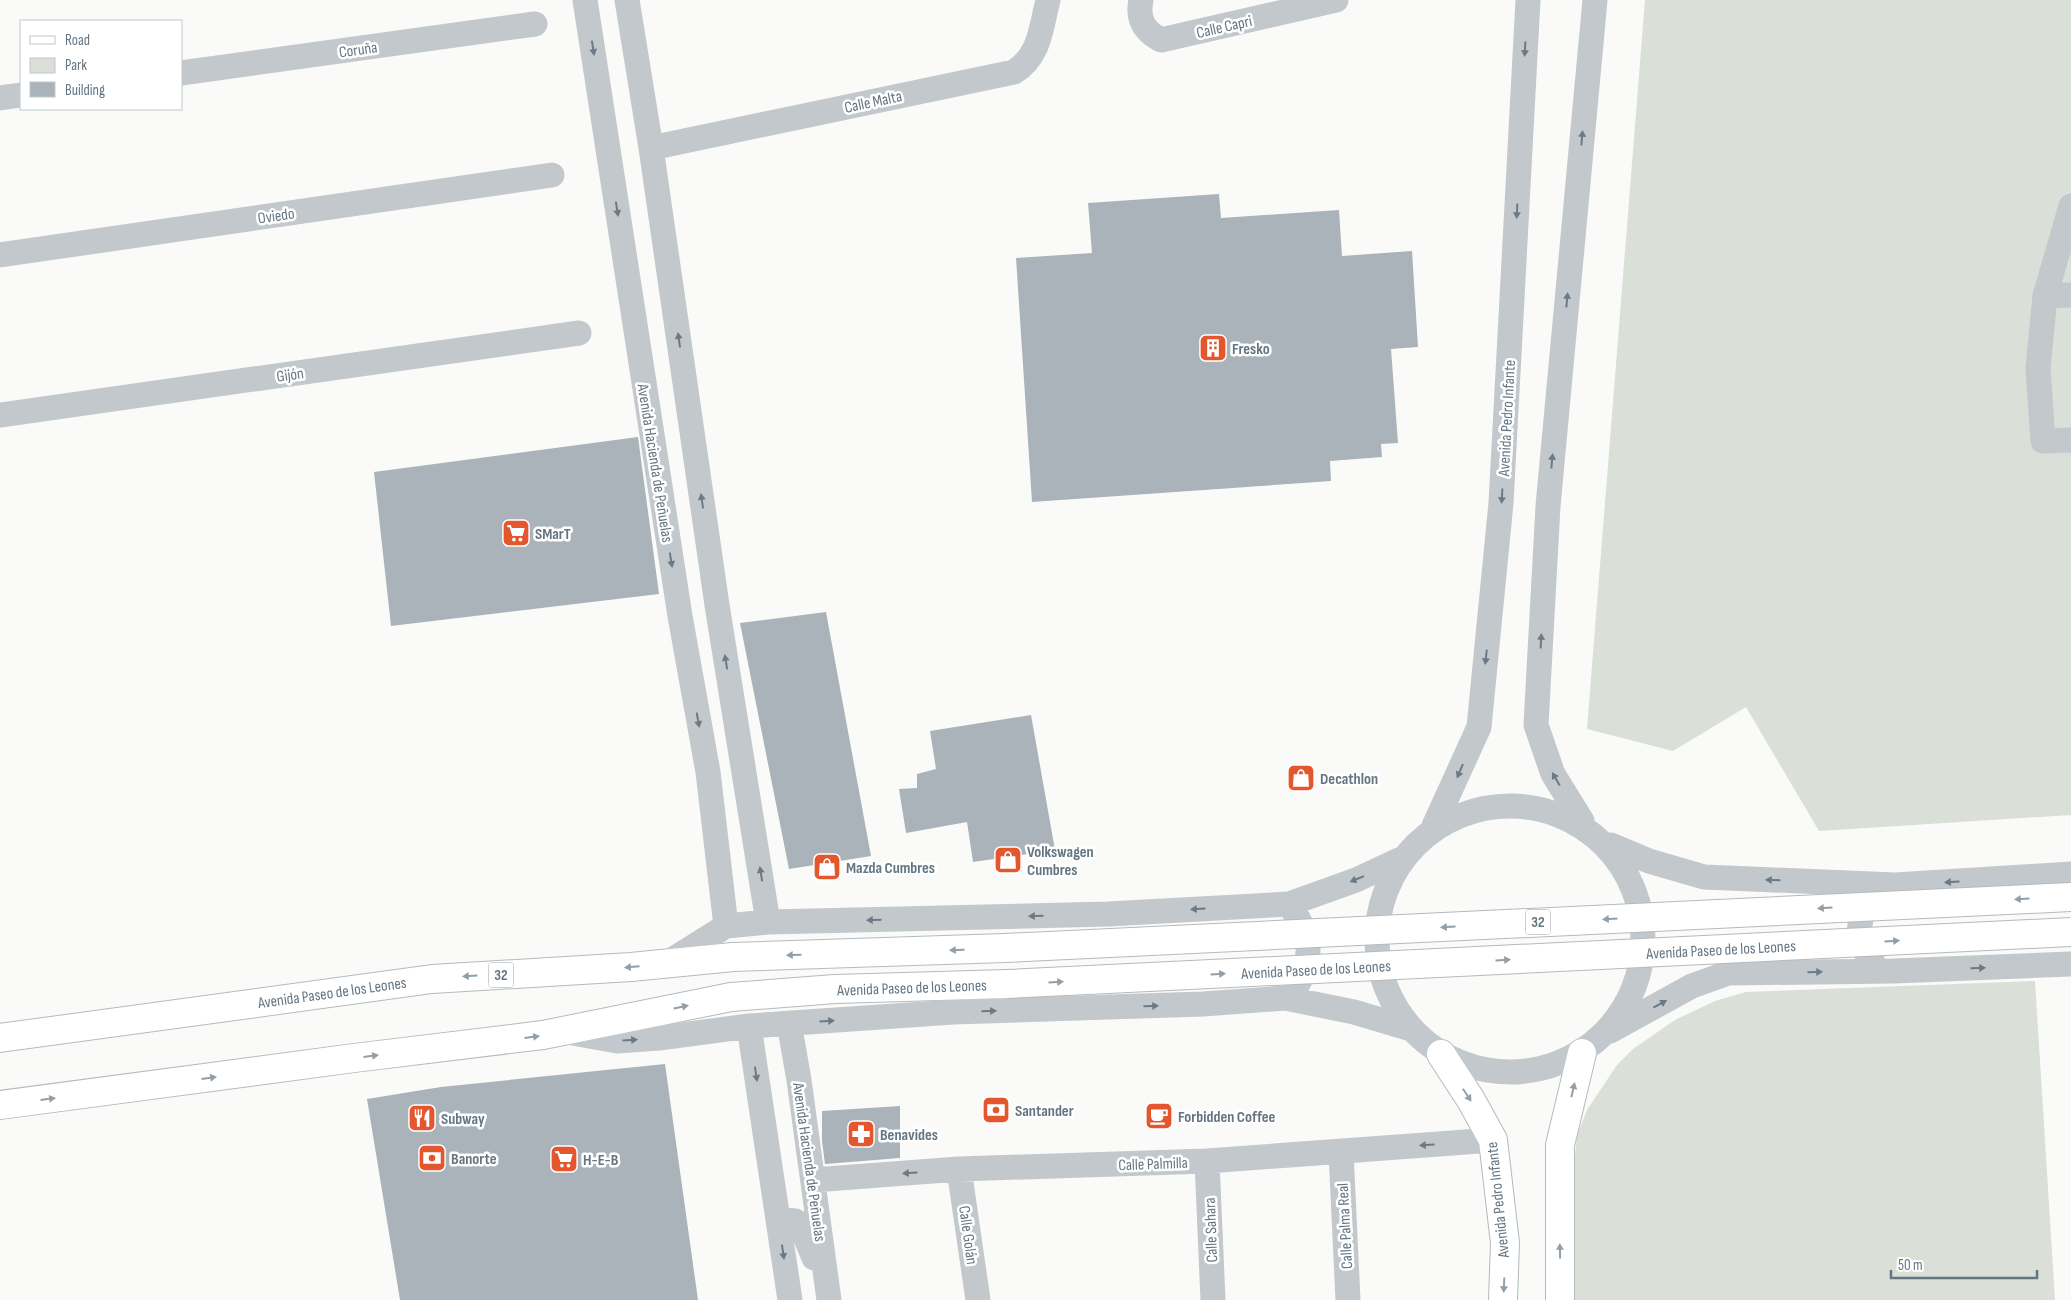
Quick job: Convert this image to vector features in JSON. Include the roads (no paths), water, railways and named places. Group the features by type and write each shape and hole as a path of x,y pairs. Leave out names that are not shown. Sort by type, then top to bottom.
{"main road":[{"name":"Avenida Paseo de los Leones","path":"0,1038 432,978 631,967 734,957 1005,948 2071,896"},
{"name":"Avenida Paseo de los Leones","path":"0,1105 565,1032 731,996 836,989 1007,984 2071,932"},
{"path":"1560,1300 1560,1145 1592,1045"},
{"name":"Avenida Pedro Infante","path":"1440,1054 1471,1100 1493,1140 1505,1243 1503,1300"}],"street":[{"name":"Avenida Hacienda de Peñuelas","path":"585,0 680,616 708,772 726,926"},
{"path":"629,0 717,605 768,922"},
{"name":"Calle Malta","path":"652,148 1014,72 1027,62 1037,46 1048,0"},
{"name":"Calle Capri","path":"1142,0 1139,11 1142,24 1152,35 1161,40 1336,0"},
{"name":"Avenida Pedro Infante","path":"1434,826 1479,727 1501,503 1528,0"},
{"path":"1592,1045 1625,1006 1639,971 1643,933 1636,896 1626,867 1611,845 1582,821 1553,774 1536,725 1548,506 1595,0"},
{"name":"Coruña","path":"182,73 535,24"},
{"path":"0,98 20,95"},
{"name":"Oviedo","path":"0,255 552,175"},
{"path":"2071,206 2045,296 2038,368 2043,441 2071,440"},
{"path":"2045,296 2071,295"},
{"name":"Gijón","path":"0,415 579,333"},
{"path":"1411,1029 1390,997 1379,960 1379,922 1390,885 1401,859 1434,826 1457,812 1492,809 1528,809 1582,821"},
{"path":"1611,845 1649,861 1704,877 1896,885 2071,874"},
{"name":"Avenida Paseo de los Leones","path":"666,963 726,926 768,922 1109,914 1289,904 1356,880 1401,859"},
{"path":"1894,971 1880,966 1869,956 1862,943 1859,928 1862,913 1870,900 1881,890 1896,885"},
{"path":"1284,998 1297,986 1305,971 1309,954 1308,938 1301,922 1289,904"},
{"name":"Avenida Paseo de los Leones","path":"565,1032 617,1041 659,1038 749,1026 952,1012 1203,1004 1284,998 1354,1012 1411,1029 1440,1054 1481,1070 1524,1072 1553,1067 1692,986 1728,973 1894,971 2071,964"},
{"name":"Avenida Hacienda de Peñuelas","path":"789,1023 829,1300"},
{"path":"749,1026 790,1300"},
{"name":"Calle Palmilla","path":"813,1180 959,1169 1208,1161 1493,1140"},
{"name":"Calle Palma Real","path":"1341,1152 1348,1300"},
{"name":"Calle Sahara","path":"1208,1161 1213,1300"},
{"name":"Calle Golán","path":"959,1169 978,1300"},
{"path":"778,1219 795,1220 800,1224 829,1300"}],"place":[{"name":"Fresko","path":"1213,348"},
{"name":"SMarT","path":"516,533"},
{"name":"Decathlon","path":"1301,778"},
{"name":"Volkswagen Cumbres","path":"1008,860"},
{"name":"Mazda Cumbres","path":"827,867"},
{"name":"Santander","path":"996,1110"},
{"name":"Forbidden Coffee","path":"1159,1116"},
{"name":"Subway","path":"422,1118"},
{"name":"Benavides","path":"861,1134"},
{"name":"Banorte","path":"432,1158"},
{"name":"H-E-B","path":"564,1159"}]}
